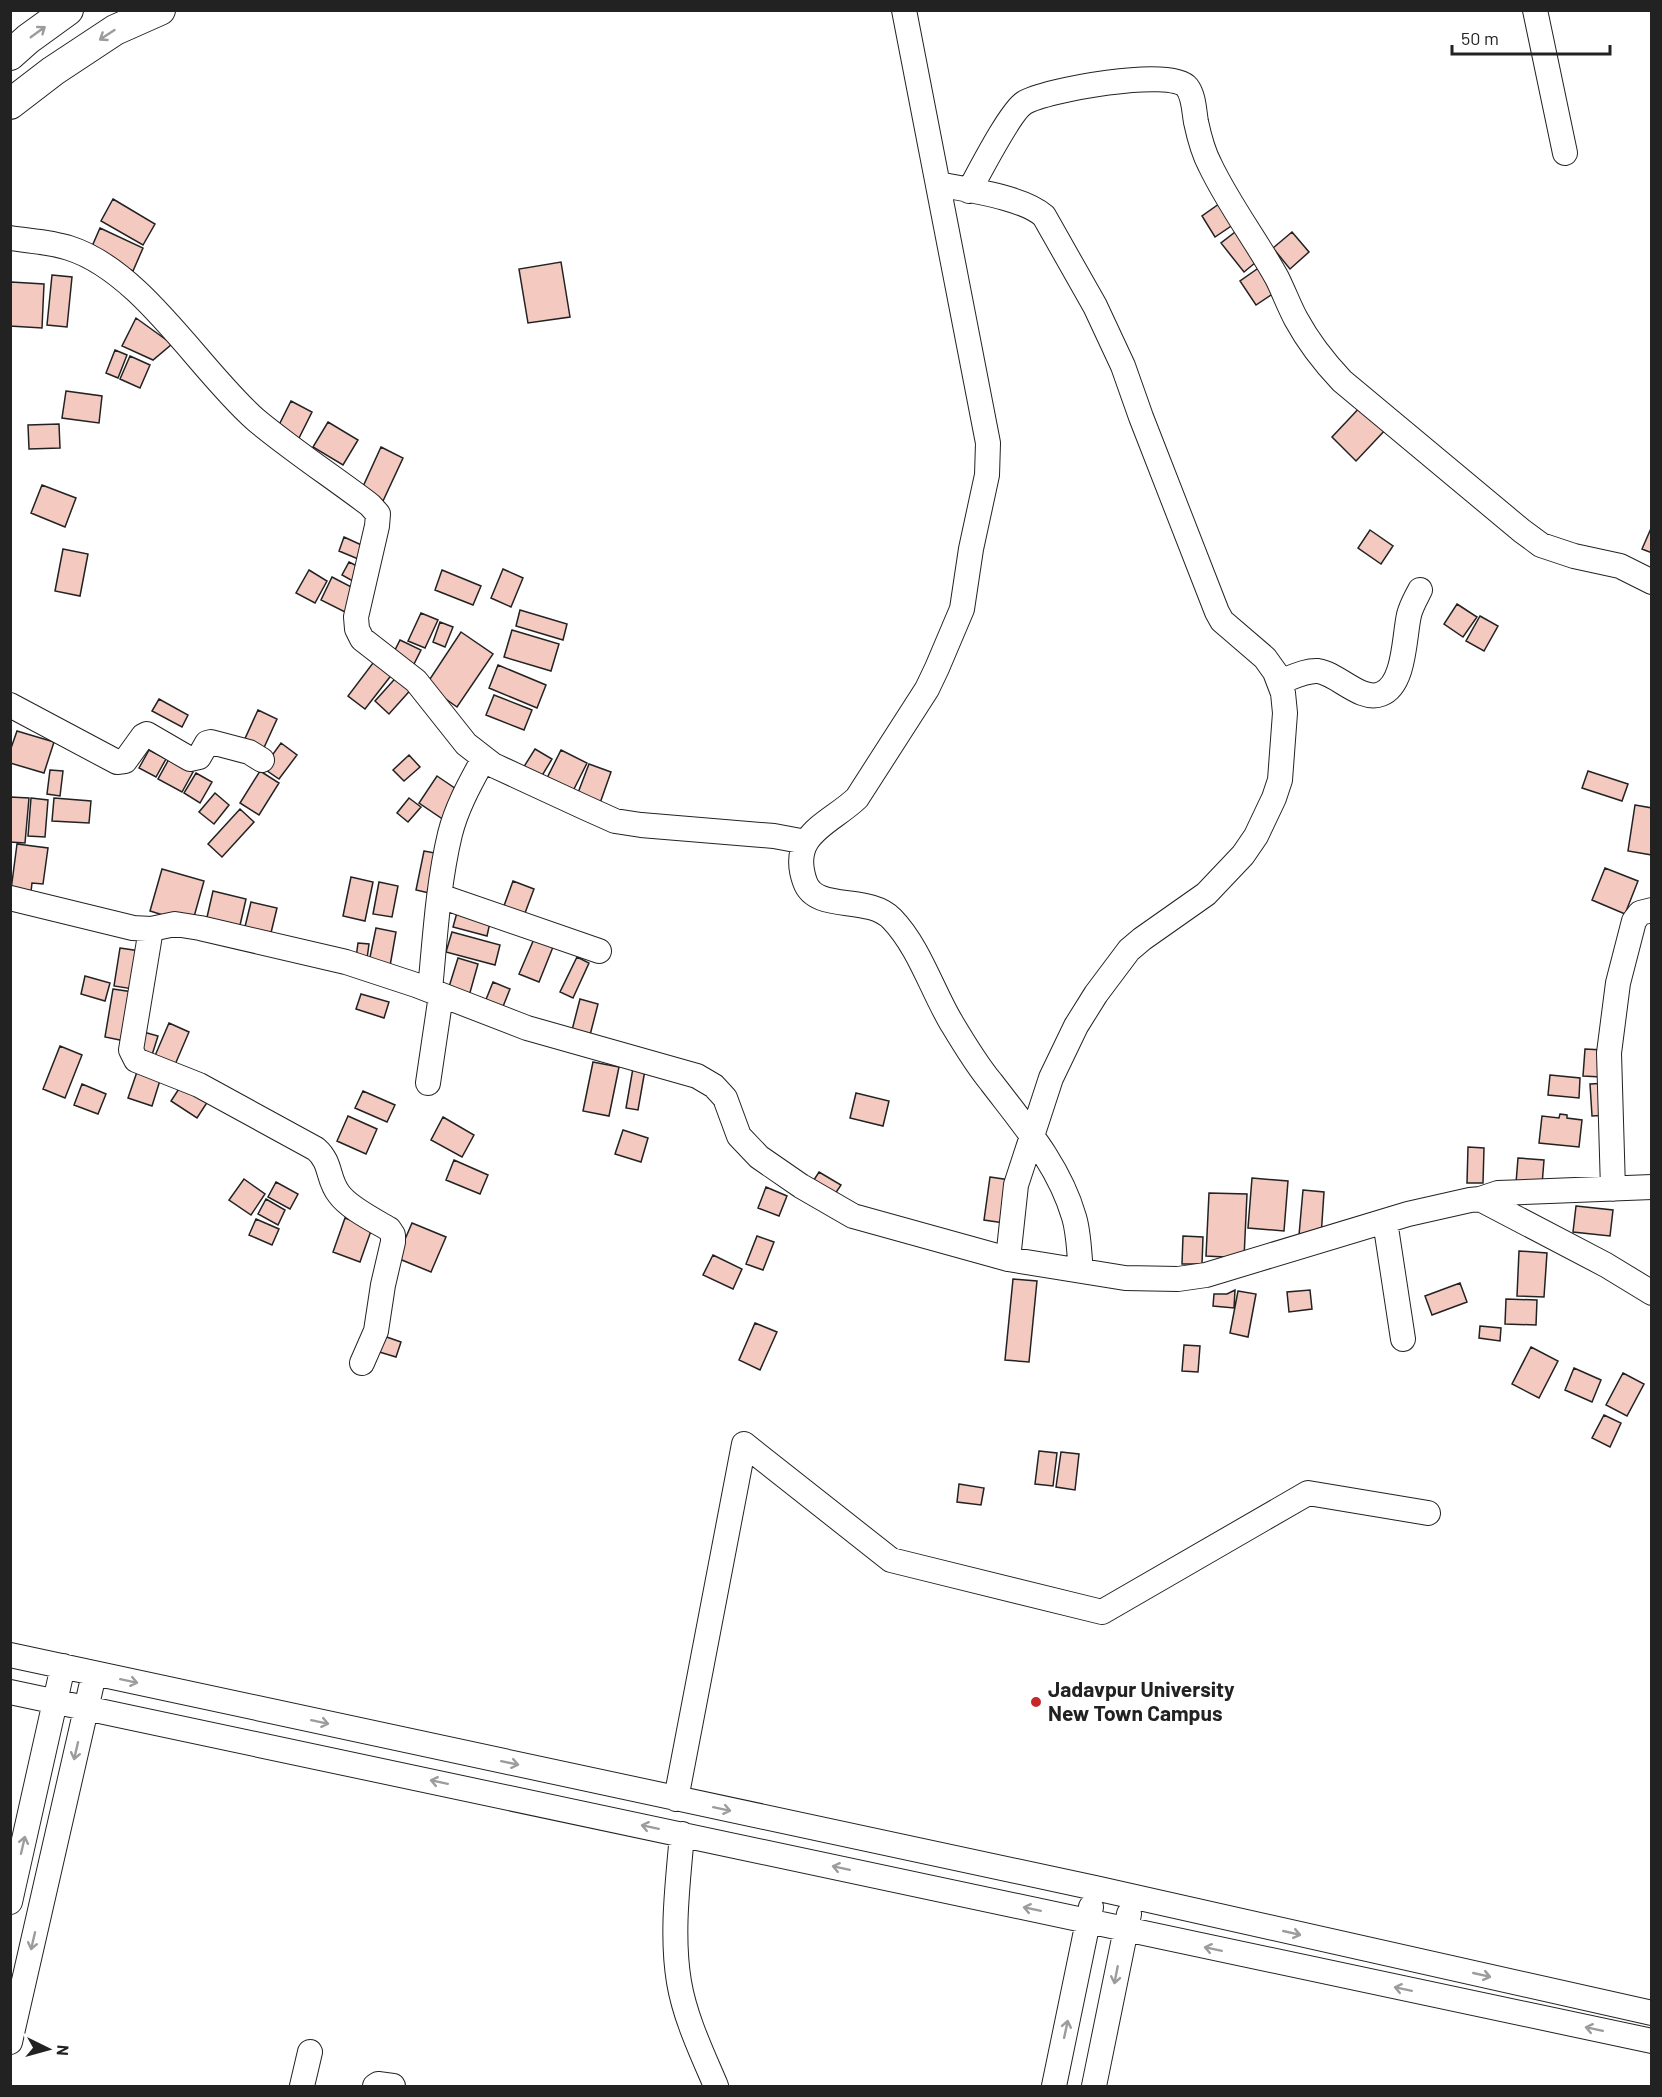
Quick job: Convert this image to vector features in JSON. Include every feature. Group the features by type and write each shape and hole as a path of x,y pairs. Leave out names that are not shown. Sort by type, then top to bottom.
{"main road":[{"path":"10,55 68,10"},
{"path":"10,104 53,71 115,30 160,10"}],"street":[{"path":"904,10 988,443 987,476 971,549 962,609 938,668 857,798 845,810 814,830 802,853 802,867 806,884 820,899 873,907 891,918 905,936 957,1031 989,1080 1032,1135 1054,1170 1075,1217 1081,1271"},
{"path":"1535,10 1565,153"},
{"path":"969,191 1008,122 1024,103 1044,95 1102,83 1158,78 1176,80 1186,85 1209,164 1277,279 1296,319 1318,356 1342,381 1541,545 1574,556 1620,566 1652,582"},
{"path":"938,184 1020,202 1044,216 1095,306 1124,366 1141,417 1216,612 1222,621 1265,658 1275,672 1283,693 1285,714 1280,780 1256,836 1243,855 1206,894 1142,939 1120,961 1076,1026 1051,1078 1016,1185 1008,1259"},
{"path":"10,238 69,248 102,264 142,296 182,342 256,419 370,505 378,514 377,526 356,617 357,629 363,639 416,681 465,744 493,765 615,821 765,835 806,842"},
{"path":"1279,682 1316,671 1327,673 1367,695 1382,694 1394,685 1398,675 1409,613 1420,590"},
{"path":"10,705 117,762 125,762 143,736 147,734 190,759 199,757 207,743 212,742 249,753 262,760"},
{"path":"428,1083 440,897 450,833 463,797 484,758"},
{"path":"440,897 598,951"},
{"path":"10,898 84,915 115,925 151,928 175,924 200,928 346,963 435,992 526,1028 697,1076 714,1086 724,1098 739,1136 752,1150 801,1186 853,1216 1008,1259 1125,1278 1178,1280 1206,1275 1384,1221 1498,1193 1652,1187"},
{"path":"1613,1189 1609,1053 1618,982 1635,921 1640,913 1652,910"},
{"path":"151,928 131,1050 132,1056 136,1060 229,1099 316,1149 328,1163 338,1194 345,1201 389,1229 393,1235 376,1331 371,1348 362,1363"},
{"path":"1480,1199 1606,1265 1652,1293"},
{"path":"1384,1221 1403,1339"},
{"path":"676,1799 744,1444 891,1560 1102,1612 1308,1493 1428,1513"},
{"path":"10,1655 1095,1888 1652,2013"},
{"path":"10,1902 63,1666"},
{"path":"10,2042 94,1674"},
{"path":"10,1692 1652,2041"},
{"path":"682,1834 675,1912 679,1981 686,2010 716,2086"},
{"path":"1054,2086 1095,1888"},
{"path":"1094,2086 1132,1897"},
{"path":"302,2086 310,2052"},
{"path":"375,2086 378,2084 393,2086"}],"building":[{"path":"113,199 155,224 143,245 101,221"},
{"path":"1226,199 1240,220 1215,237 1202,216"},
{"path":"100,228 143,248 133,271 90,251"},
{"path":"1239,229 1261,258 1244,272 1221,243"},
{"path":"1292,232 1309,252 1290,269 1273,248"},
{"path":"561,262 570,317 528,323 519,269"},
{"path":"1260,267 1277,291 1256,305 1240,281"},
{"path":"52,275 72,277 67,327 47,325"},
{"path":"11,282 44,284 42,328 10,326"},
{"path":"136,318 172,344 153,360 122,346"},
{"path":"115,350 127,355 118,378 106,373"},
{"path":"130,356 150,365 140,388 120,379"},
{"path":"66,391 102,396 99,423 62,418"},
{"path":"291,401 312,412 298,440 277,429"},
{"path":"1363,404 1388,427 1356,461 1332,437"},
{"path":"328,422 358,440 343,465 313,447"},
{"path":"59,424 60,448 29,449 28,425"},
{"path":"381,447 403,458 383,501 361,491"},
{"path":"42,485 76,498 65,527 31,513"},
{"path":"1652,526 1652,553 1642,549"},
{"path":"1370,530 1393,546 1381,564 1358,548"},
{"path":"344,537 368,548 363,561 339,551"},
{"path":"63,549 88,554 80,596 55,591"},
{"path":"349,562 365,570 358,584 342,575"},
{"path":"503,569 523,578 511,607 491,598"},
{"path":"309,570 327,581 315,603 296,593"},
{"path":"442,570 481,586 473,605 435,590"},
{"path":"332,577 361,592 349,614 321,600"},
{"path":"1457,604 1477,617 1463,637 1444,624"},
{"path":"520,610 567,624 563,640 516,626"},
{"path":"421,613 438,620 425,648 408,641"},
{"path":"1480,616 1498,626 1484,651 1466,641"},
{"path":"440,622 453,627 445,647 433,642"},
{"path":"512,630 559,644 551,671 504,657"},
{"path":"461,632 493,654 457,707 426,685"},
{"path":"400,640 421,650 411,670 390,660"},
{"path":"376,659 393,673 365,709 348,696"},
{"path":"498,665 546,685 537,708 489,688"},
{"path":"401,672 415,685 389,714 375,701"},
{"path":"494,695 532,710 524,730 486,715"},
{"path":"159,699 188,715 182,727 152,711"},
{"path":"258,710 277,719 262,752 243,743"},
{"path":"17,731 54,742 44,773 10,763 10,751"},
{"path":"281,743 297,755 279,779 263,768"},
{"path":"535,749 552,759 537,784 520,773"},
{"path":"149,750 166,759 156,777 139,768"},
{"path":"561,750 587,763 570,797 544,784"},
{"path":"409,755 420,767 404,781 393,770"},
{"path":"169,759 193,772 182,792 158,779"},
{"path":"589,764 611,772 599,806 576,798"},
{"path":"50,770 63,771 60,796 47,794"},
{"path":"260,771 279,783 259,815 240,803"},
{"path":"1588,771 1628,784 1622,801 1582,788"},
{"path":"196,773 212,782 200,803 184,793"},
{"path":"437,776 462,793 444,820 419,803"},
{"path":"215,793 229,805 214,824 199,812"},
{"path":"10,797 29,798 25,843 10,842"},
{"path":"31,798 48,800 45,837 28,836"},
{"path":"54,798 91,801 89,823 52,821"},
{"path":"409,798 421,807 408,822 397,813"},
{"path":"1635,805 1652,808 1652,855 1628,851"},
{"path":"240,809 254,822 222,857 208,844"},
{"path":"17,844 48,848 43,884 32,883 31,892 11,890"},
{"path":"424,851 446,855 438,895 416,890"},
{"path":"1605,868 1638,881 1625,914 1592,900"},
{"path":"162,869 204,881 192,924 150,911"},
{"path":"351,877 373,882 365,921 343,916"},
{"path":"513,881 534,889 522,921 501,914"},
{"path":"379,882 398,886 392,917 373,914"},
{"path":"213,891 246,899 238,934 205,926"},
{"path":"251,902 277,908 269,941 243,935"},
{"path":"458,909 491,918 487,936 453,927"},
{"path":"376,928 396,932 390,966 369,962"},
{"path":"452,932 500,945 495,965 446,952"},
{"path":"534,939 553,947 539,982 519,974"},
{"path":"358,943 369,944 366,966 355,965"},
{"path":"120,948 140,951 133,989 114,986"},
{"path":"577,957 589,963 573,998 560,992"},
{"path":"458,958 478,964 469,996 448,990"},
{"path":"85,976 110,983 105,1001 81,994"},
{"path":"493,982 510,989 500,1014 483,1007"},
{"path":"113,989 133,992 125,1041 105,1037"},
{"path":"361,994 389,1002 384,1018 356,1009"},
{"path":"580,999 598,1004 589,1039 571,1034"},
{"path":"169,1023 189,1032 174,1067 154,1058"},
{"path":"140,1031 158,1036 152,1055 134,1049"},
{"path":"60,1046 82,1055 65,1098 43,1089"},
{"path":"1585,1049 1603,1050 1601,1077 1583,1076"},
{"path":"593,1062 619,1067 609,1116 583,1111"},
{"path":"139,1066 162,1074 152,1106 128,1098"},
{"path":"633,1068 645,1070 638,1110 626,1108"},
{"path":"1550,1075 1580,1078 1579,1098 1548,1095"},
{"path":"184,1081 210,1098 197,1118 171,1101"},
{"path":"1609,1083 1610,1115 1592,1116 1590,1084"},
{"path":"82,1084 106,1094 98,1114 74,1105"},
{"path":"363,1091 395,1105 387,1122 355,1108"},
{"path":"856,1093 889,1101 883,1126 850,1118"},
{"path":"1560,1114 1567,1115 1567,1118 1582,1120 1579,1147 1539,1143 1542,1116 1559,1118"},
{"path":"348,1116 377,1129 366,1154 337,1141"},
{"path":"443,1117 474,1135 462,1157 431,1140"},
{"path":"623,1130 648,1138 641,1162 615,1154"},
{"path":"1468,1147 1484,1148 1483,1183 1467,1183"},
{"path":"1518,1158 1544,1160 1542,1185 1516,1183"},
{"path":"454,1160 488,1175 480,1194 446,1180"},
{"path":"819,1172 841,1185 831,1200 810,1186"},
{"path":"990,1177 1010,1180 1004,1223 984,1220"},
{"path":"1252,1178 1288,1181 1284,1231 1248,1228"},
{"path":"244,1179 265,1194 251,1215 229,1200"},
{"path":"276,1182 298,1194 290,1209 268,1197"},
{"path":"766,1187 787,1196 779,1216 758,1208"},
{"path":"1303,1190 1324,1192 1321,1237 1299,1235"},
{"path":"1209,1193 1247,1194 1244,1258 1206,1256"},
{"path":"266,1199 285,1210 278,1225 258,1214"},
{"path":"1576,1206 1613,1210 1610,1236 1573,1232"},
{"path":"345,1218 372,1228 360,1262 333,1252"},
{"path":"256,1219 279,1229 272,1245 249,1235"},
{"path":"412,1223 446,1237 431,1272 397,1258"},
{"path":"757,1236 774,1242 763,1270 746,1264"},
{"path":"1183,1236 1203,1237 1202,1264 1182,1264"},
{"path":"1519,1251 1547,1253 1544,1297 1517,1296"},
{"path":"713,1255 742,1269 733,1289 703,1275"},
{"path":"1013,1279 1037,1281 1029,1362 1005,1360"},
{"path":"1460,1283 1467,1302 1432,1315 1425,1296"},
{"path":"1235,1290 1234,1308 1213,1306 1214,1294 1227,1294"},
{"path":"1310,1290 1312,1309 1289,1312 1287,1292"},
{"path":"1238,1291 1256,1294 1248,1337 1230,1333"},
{"path":"1506,1299 1537,1300 1536,1325 1505,1324"},
{"path":"755,1323 777,1332 760,1370 739,1360"},
{"path":"1480,1326 1501,1328 1500,1341 1479,1338"},
{"path":"381,1335 401,1342 396,1357 376,1351"},
{"path":"1184,1345 1200,1346 1198,1372 1182,1371"},
{"path":"1531,1347 1558,1361 1539,1398 1512,1384"},
{"path":"1574,1368 1601,1380 1592,1402 1565,1390"},
{"path":"1623,1373 1644,1384 1627,1416 1606,1405"},
{"path":"1604,1415 1621,1423 1610,1447 1592,1438"},
{"path":"1039,1451 1057,1453 1053,1486 1035,1484"},
{"path":"1061,1452 1079,1454 1075,1490 1056,1487"},
{"path":"959,1484 984,1488 981,1505 957,1502"}],"place":[{"name":"Jadavpur University New Town Campus","path":"1036,1702"}]}
